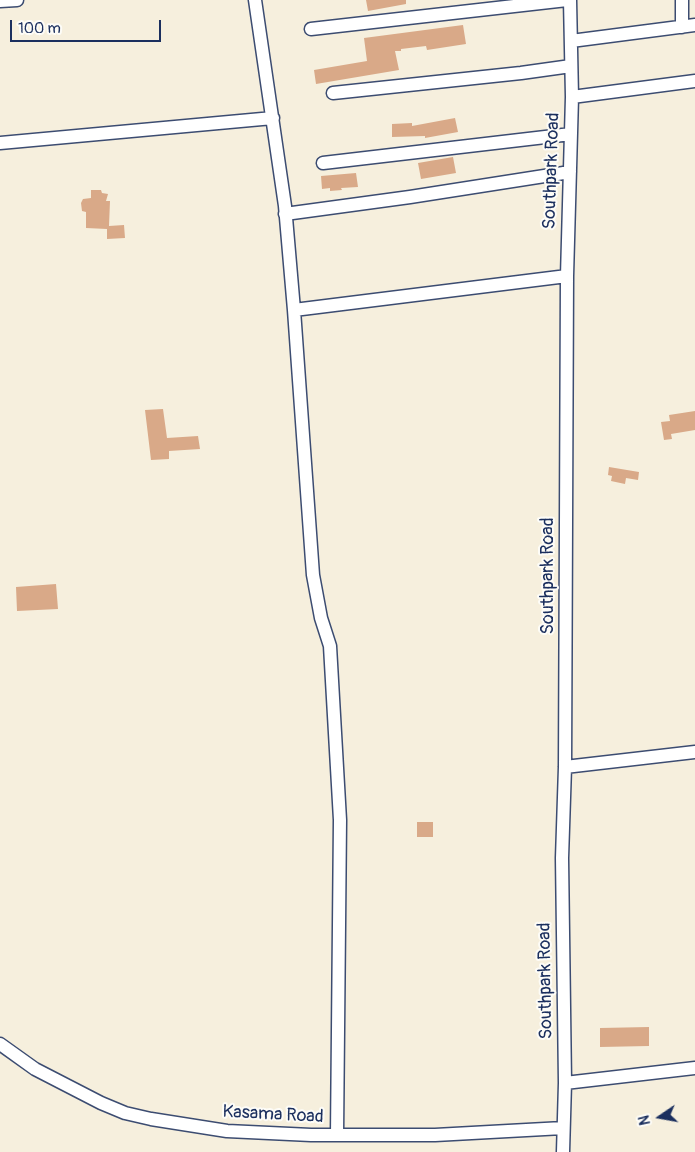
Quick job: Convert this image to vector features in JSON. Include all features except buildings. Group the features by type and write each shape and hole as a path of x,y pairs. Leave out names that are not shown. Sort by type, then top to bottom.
{"street":[{"path":"0,1 17,0"},
{"path":"255,0 285,214 294,310 313,576 321,618 330,646 340,820 338,1135"},
{"path":"311,29 568,0"},
{"name":"Southpark Road","path":"563,1152 565,1083 562,915 565,766 567,276 572,97 568,0"},
{"path":"682,0 682,27"},
{"path":"570,41 695,25"},
{"path":"334,92 521,74 571,66"},
{"path":"572,97 695,82"},
{"path":"0,143 273,118"},
{"path":"323,164 571,134"},
{"path":"285,214 570,172"},
{"path":"294,310 567,276"},
{"path":"565,766 695,752"},
{"name":"Kasama Road","path":"0,1044 35,1069 101,1103 125,1113 227,1132 435,1135 563,1128"},
{"path":"565,1083 695,1068"}]}
